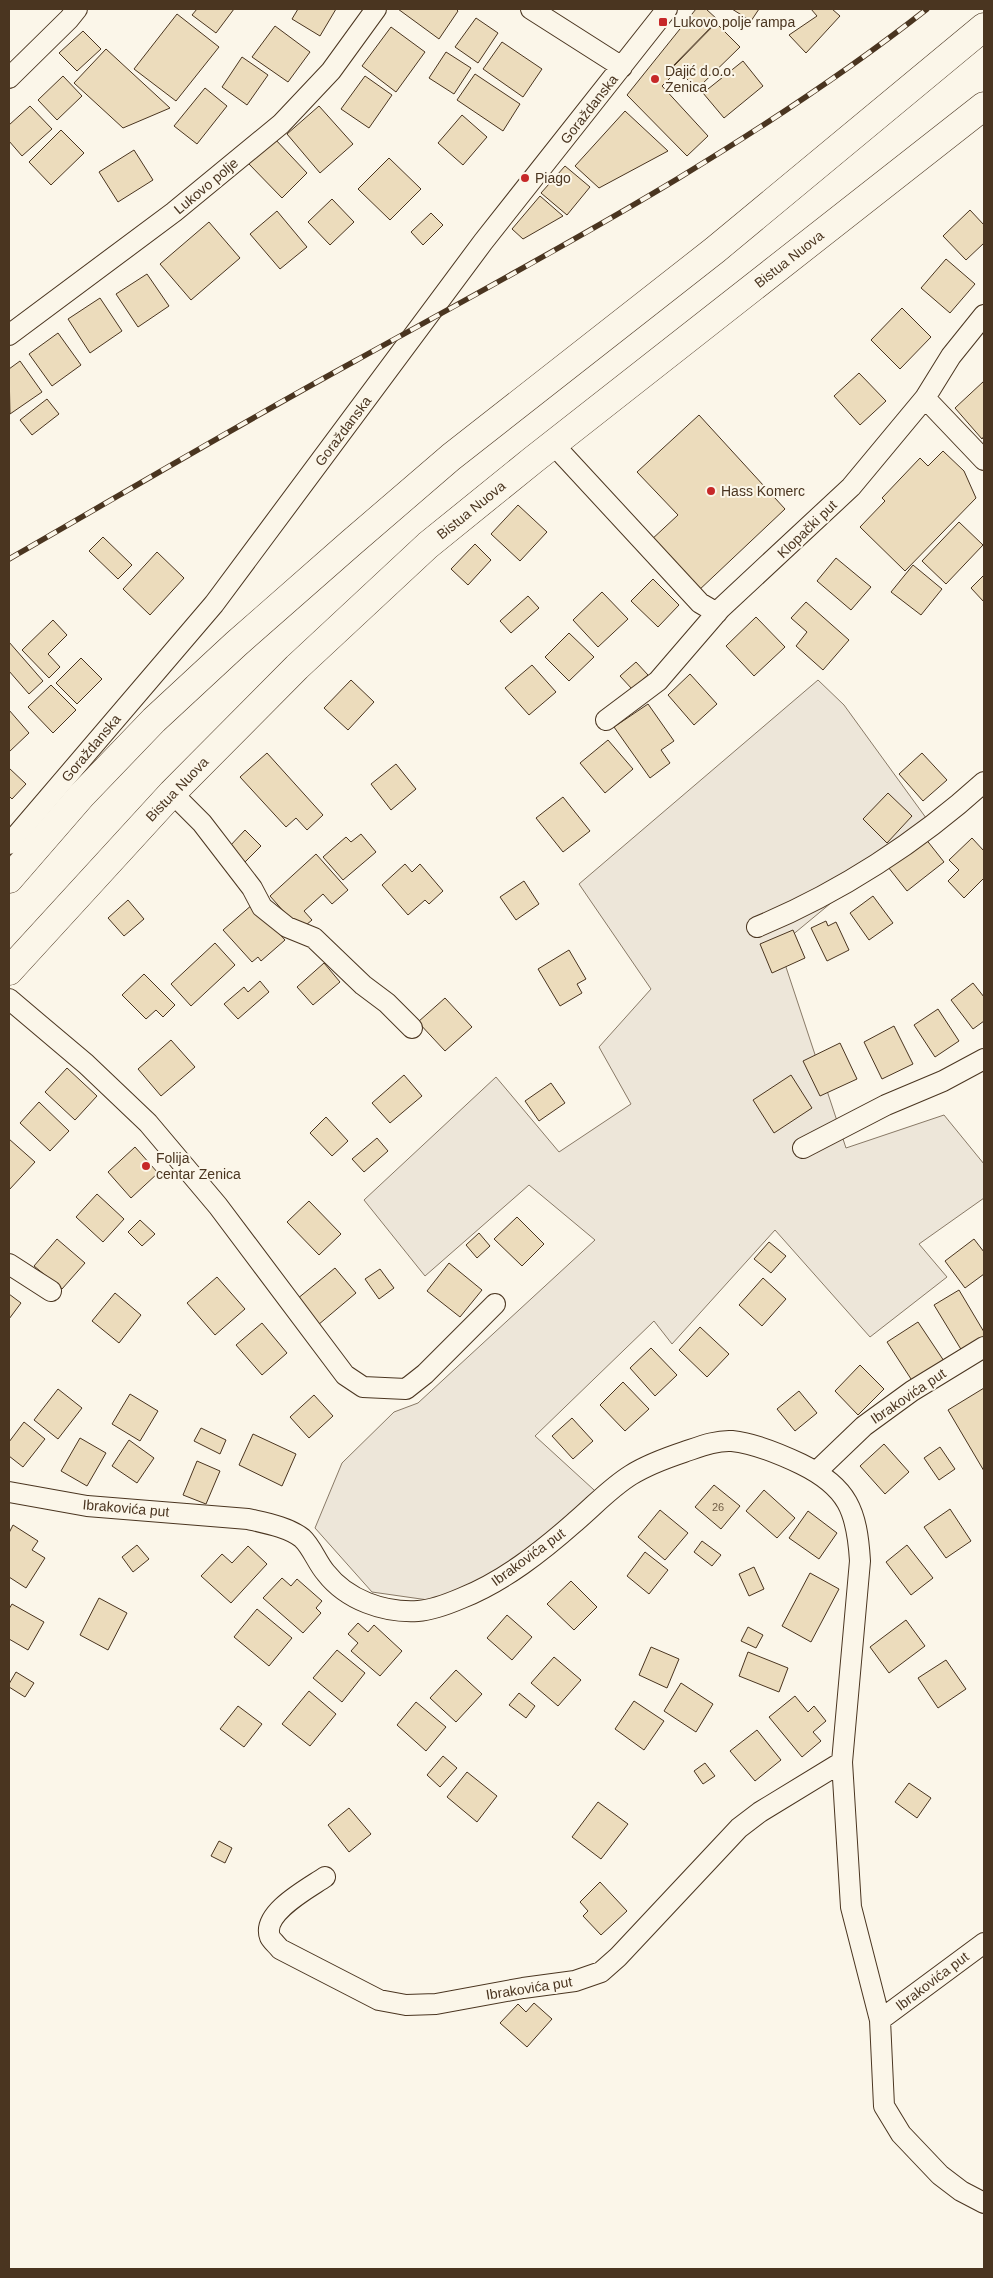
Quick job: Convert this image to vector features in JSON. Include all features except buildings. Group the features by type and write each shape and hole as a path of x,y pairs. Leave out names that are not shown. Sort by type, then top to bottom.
{"main road":[{"path":"9,879 81,796 154,720 236,644 344,549 451,457 715,250 984,27"},
{"name":"Bistua Nuova","path":"9,971 172,793 297,667 428,545 552,444 984,106"}],"street":[{"path":"9,78 77,9"},
{"name":"Lukovo polje","path":"9,335 174,212 281,124 331,71 376,9"},
{"path":"530,9 622,67"},
{"name":"Goraždanska","path":"9,844 214,604 483,242 667,9"},
{"name":"Klopački put","path":"606,720 658,681 717,613 851,487 925,398 952,356 984,315"},
{"path":"925,398 984,460"},
{"path":"552,444 700,603 717,613"},
{"path":"757,927 785,916 855,877 933,826 984,782"},
{"path":"172,793 207,830 252,888 262,907 287,927 314,938 363,985 387,1002 412,1028"},
{"path":"9,999 86,1064 148,1122 230,1221 345,1375 363,1387 406,1389 425,1374 495,1304"},
{"path":"803,1148 886,1105 943,1081 984,1059"},
{"path":"9,1264 51,1291"},
{"name":"Ibrakovića put","path":"816,1472 864,1426 912,1391 984,1347"},
{"name":"Ibrakovića put","path":"9,1492 87,1506 248,1519 269,1524 294,1533 304,1540 326,1573 340,1588 358,1600 383,1607 418,1611 441,1606 493,1584 548,1544 602,1497 632,1474 662,1460 718,1442 732,1441 789,1458 816,1472 834,1485 846,1499 858,1529 860,1561 842,1762 851,1907 861,1953 880,2020 881,2077 884,2106 900,2134 940,2175 961,2191 984,2203"},
{"name":"Ibrakovića put","path":"325,1877 280,1909 270,1922 270,1937 280,1949 379,2000 406,2005 436,2004 575,1981 601,1972 618,1957 739,1828 760,1812 842,1762"},
{"name":"Ibrakovića put","path":"880,2020 984,1943"}],"shaded area":[{"path":"818,680 844,705 929,822 779,946 846,1148 944,1115 984,1164 984,1198 919,1244 947,1277 870,1337 775,1230 672,1344 654,1321 535,1436 605,1500 496,1580 435,1601 372,1592 315,1528 342,1463 394,1412 418,1403 595,1240 529,1185 425,1276 364,1200 496,1077 559,1152 631,1104 599,1047 651,989 579,884"}],"railway":[{"path":"9,559 268,410 575,239 720,153 791,107 927,9"}],"place":[{"name":"Lukovo polje rampa","path":"663,22"},
{"name":"Dajić d.o.o. Zenica","path":"655,79"},
{"name":"Piago","path":"525,178"},
{"name":"Hass Komerc","path":"711,491"},
{"name":"Folija centar Zenica","path":"146,1166"}]}
